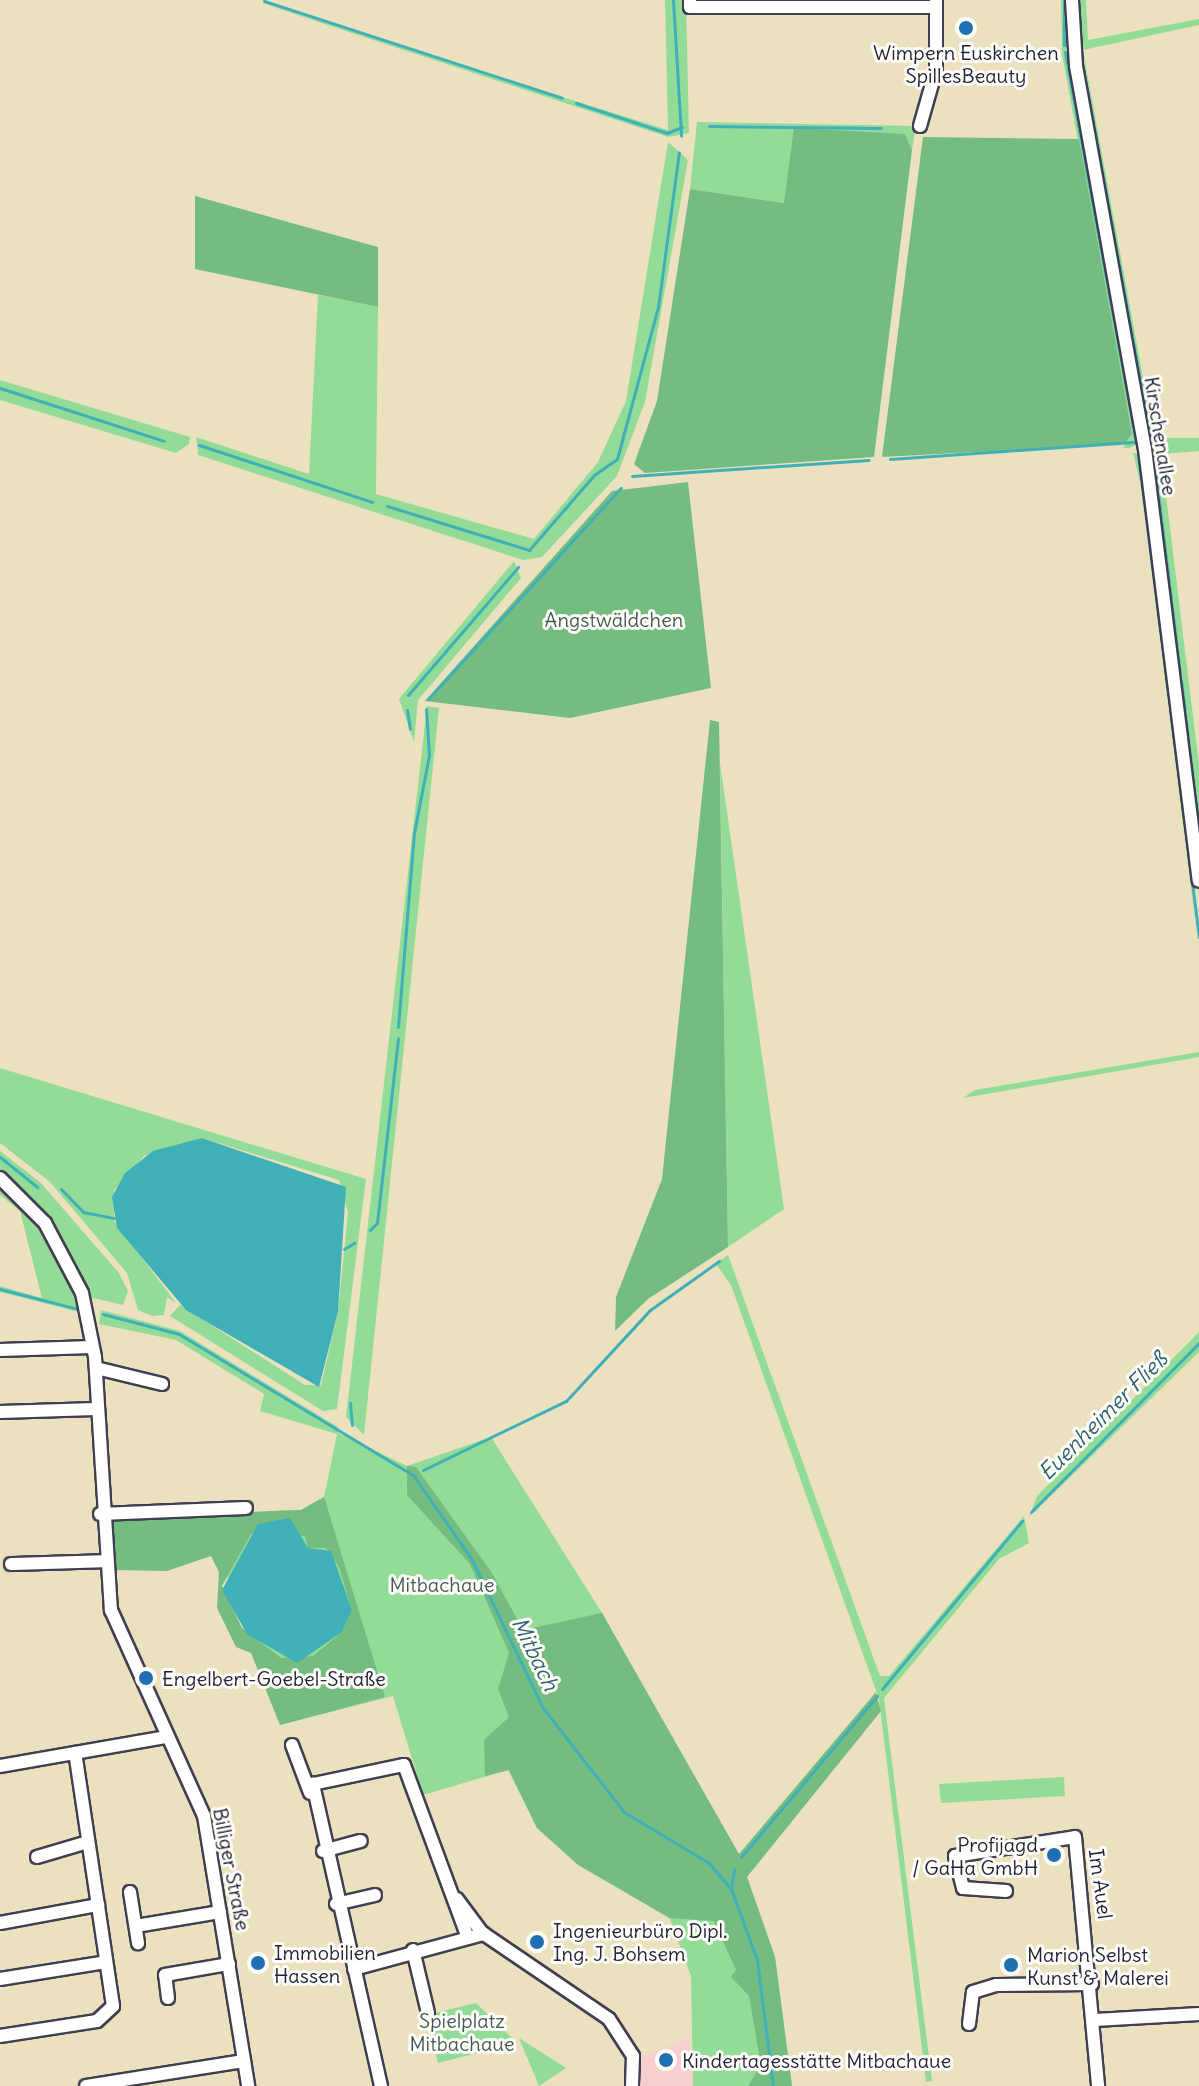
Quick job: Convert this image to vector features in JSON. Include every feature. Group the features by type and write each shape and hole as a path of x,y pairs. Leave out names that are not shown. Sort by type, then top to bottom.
{"street":[{"name":"Kirschenallee","path":"1072,0 1076,66 1145,449 1199,881"},
{"path":"690,4 936,4 936,70 920,126"},
{"name":"Billiger Straße","path":"0,1178 63,1250 82,1293 96,1368 95,1409 104,1561 119,1636 201,1806 248,2086"},
{"path":"0,1350 92,1347"},
{"path":"96,1368 162,1384"},
{"path":"0,1412 95,1409"},
{"path":"100,1514 246,1508"},
{"path":"11,1564 104,1561"},
{"path":"0,1766 166,1737"},
{"path":"292,1745 310,1793 381,2086"},
{"path":"0,2036 91,2022 111,2012 75,1753"},
{"path":"310,1793 318,1781 404,1765 467,1935"},
{"name":"Im Auel","path":"1006,1891 963,1888 955,1856 1075,1837 1092,1984 1098,2086"},
{"path":"323,1851 361,1841"},
{"path":"37,1857 88,1842"},
{"path":"130,1892 138,1943"},
{"path":"336,1904 375,1895"},
{"path":"455,1896 483,1934 609,2019 633,2056 632,2086"},
{"path":"0,1923 98,1905"},
{"path":"136,1926 220,1912"},
{"path":"354,1969 467,1935 483,1934"},
{"path":"413,1950 428,2013"},
{"path":"0,1979 106,1962"},
{"path":"168,1998 165,1975 229,1964"},
{"path":"969,2024 973,1992 1026,1983 1092,1984"},
{"path":"1095,2020 1199,2014"},
{"path":"86,2086 244,2061"}],"shaded area":[{"name":"Kindertagesstätte Mitbachaue","path":"689,2038 693,2086 639,2086 641,2057"}],"green space":[{"path":"252,0 668,130 665,0 686,0 689,133 668,137"},
{"path":"1061,0 1068,0 1139,444 1129,448 1123,448 1132,434 1062,54"},
{"path":"1074,0 1086,0 1088,40 1199,19 1199,25 1083,50 1154,438 1199,438 1199,451 1161,454 1199,765 1199,853 1151,451 1160,447 1150,447"},
{"path":"697,122 916,126 912,150 905,134 784,203 690,189"},
{"path":"794,128 905,134 912,150 874,457 645,473 634,464 657,401 690,189 784,203"},
{"path":"923,137 1079,139 1132,434 1125,444 882,457"},
{"path":"668,142 688,160 645,402 617,476 542,557 523,560 198,455 196,437 309,474 318,295 378,307 376,494 534,539 598,462 626,401"},
{"path":"195,196 378,247 378,307 195,269"},
{"path":"0,380 190,437 189,444 176,453 0,400"},
{"path":"1133,453 1140,453 1199,953 1141,486"},
{"name":"Angstwäldchen","path":"688,482 711,688 570,718 425,701 612,491"},
{"path":"514,561 521,578 418,700 414,742 399,699"},
{"path":"427,706 439,708 364,1435 346,1417"},
{"path":"710,720 719,722 728,1247 648,1299 615,1331 616,1297 662,1179"},
{"path":"720,763 784,1209 728,1247"},
{"path":"1199,1052 1199,1057 963,1098 975,1090"},
{"path":"0,1068 366,1179 337,1409 323,1411 170,1316 180,1305 305,1385 321,1385 338,1312 348,1212 339,1180 202,1138 144,1156 114,1190 114,1221 176,1303 167,1297 164,1315 152,1316 138,1310 127,1273 50,1182 0,1143"},
{"path":"0,1151 41,1183 119,1273 128,1291 123,1305 89,1297 55,1228 0,1171"},
{"path":"0,1185 38,1223 75,1289 79,1312 0,1292 0,1286 42,1298 20,1211 0,1195"},
{"path":"728,1255 880,1676 889,1676 1024,1516 1029,1543 999,1559 884,1698 932,2081 926,2082 879,1699 731,1285 716,1264"},
{"name":"Mitbachaue","path":"101,1310 180,1331 338,1427 338,1433 407,1466 491,1437 602,1613 742,1863 775,1957 792,2086 693,2086 691,1976 670,1919 578,1864 537,1828 508,1770 423,1795 393,1696 280,1725 227,1586 231,1531 267,1511 301,1510 324,1497 337,1434 260,1411 264,1394 176,1340 99,1324"},
{"path":"1199,1332 1199,1352 1029,1517 1037,1496"},
{"path":"407,1466 416,1467 492,1573 523,1630 602,1613 739,1854 876,1692 881,1711 747,1877 775,1957 792,2086 748,2086 761,2065 749,1996 731,1977 736,1970 714,1921 670,1918 578,1865 537,1828 509,1770 485,1776 484,1740 509,1717 498,1689 509,1653 470,1564 407,1495"},
{"path":"324,1497 385,1697 280,1725 251,1653 236,1647 217,1608 219,1572 211,1556 167,1571 115,1570 111,1517 301,1510","holes":["251,1534 305,1536 308,1548 326,1548 339,1567 352,1610 342,1632 313,1656 281,1658 242,1628 222,1586"]},
{"path":"1064,1777 1065,1796 941,1803 939,1784"},
{"name":"Spielplatz Mitbachaue","path":"476,2003 517,2043 438,2063 426,2015"},
{"path":"519,2038 566,2068 539,2086"}],"water":[{"path":"202,1138 346,1187 338,1312 319,1387 186,1310 117,1228 112,1197 125,1173 153,1151"},
{"path":"290,1518 308,1548 331,1551 352,1610 342,1632 297,1663 247,1634 222,1590 258,1524"}],"waterway":[{"path":"673,0 681,136"},
{"path":"1064,0 1064,45"},
{"path":"264,1 562,98"},
{"path":"1065,52 1136,444"},
{"path":"1081,56 1151,443"},
{"path":"576,103 667,133 682,127"},
{"path":"709,126 881,128"},
{"path":"387,506 529,550 594,475 617,459 658,307 679,152"},
{"path":"0,388 164,441"},
{"path":"890,459 1136,442"},
{"path":"199,445 372,502"},
{"path":"1153,453 1180,672"},
{"path":"1138,455 1199,937"},
{"path":"632,476 868,460"},
{"path":"428,699 621,488"},
{"path":"408,695 518,567"},
{"path":"1181,680 1199,832"},
{"path":"398,1027 414,833 429,755 426,709"},
{"path":"407,710 410,729"},
{"path":"370,1230 377,1223 398,1038"},
{"path":"0,1157 37,1187"},
{"path":"61,1189 83,1212 114,1218"},
{"path":"344,1249 354,1243"},
{"path":"423,1470 566,1401 650,1310 719,1261"},
{"name":"Mitbach","path":"0,1289 78,1309"},
{"name":"Mitbach","path":"103,1314 179,1334 413,1475 471,1558 543,1708 624,1812 709,1863 731,1889 757,1960 773,2086"},
{"name":"Euenheimer Fließ","path":"1031,1512 1199,1343"},
{"path":"350,1403 352,1425"},
{"name":"Euenheimer Fließ","path":"882,1689 1022,1521"},
{"name":"Euenheimer Fließ","path":"741,1857 877,1696"},
{"name":"Euenheimer Fließ","path":"731,1889 734,1869"}],"place":[{"name":"Wimpern Euskirchen SpillesBeauty","path":"966,28"},
{"name":"Engelbert-Goebel-Straße","path":"146,1678"},
{"name":"Profijagd / GaHa GmbH","path":"1054,1855"},
{"name":"Ingenieurbüro Dipl. Ing. J. Bohsem","path":"537,1942"},
{"name":"Immobilien Hassen","path":"258,1963"},
{"name":"Marion Selbst Kunst & Malerei","path":"1011,1965"},
{"name":"Kindertagesstätte Mitbachaue","path":"666,2060"}]}
